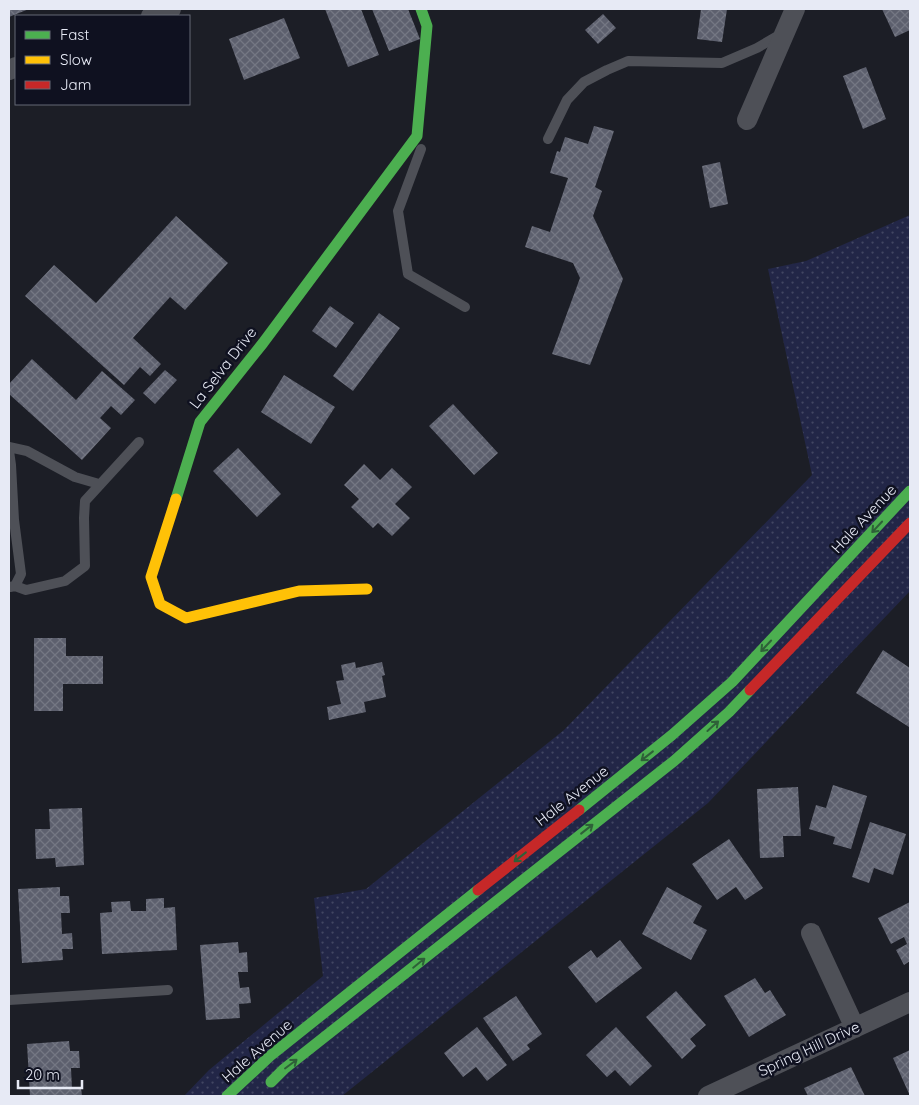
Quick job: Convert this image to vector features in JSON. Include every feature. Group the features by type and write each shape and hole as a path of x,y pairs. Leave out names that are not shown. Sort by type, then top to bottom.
{"main road":[{"name":"La Selva Drive","path":"367,589 299,592 186,618 160,604 151,578 200,422 263,343 417,136 427,26 421,9"},
{"name":"Hale Avenue","path":"227,1096 270,1056 672,736 732,682 910,491"},
{"name":"Hale Avenue","path":"262,1090 284,1069 674,761 742,698 910,524"}],"street":[{"path":"154,15 171,9"},
{"path":"747,120 784,32 796,9"},
{"path":"811,933 856,1028"},
{"name":"Spring Hill Drive","path":"708,1096 744,1089 856,1028 910,1002"}],"lane":[{"path":"548,139 567,100 584,82 606,70 628,61 722,63 757,48 784,32"},
{"path":"426,134 398,211 408,274 465,307"},
{"path":"9,452 14,520 21,574 12,587 26,590 65,581 85,566 84,518 86,501 138,442"},
{"path":"9,447 27,451 75,477 99,484"},
{"path":"9,1000 168,990"}],"shaded area":[{"path":"910,215 910,591 708,803 342,1096 184,1096 209,1070 323,976 314,898 366,889 564,730 812,475 768,269 806,261"}],"building":[{"path":"9,9 29,9 9,17"},
{"path":"325,9 361,9 379,55 348,67"},
{"path":"372,9 408,9 420,39 389,51"},
{"path":"701,9 727,9 722,42 697,39"},
{"path":"882,9 910,9 910,30 895,37"},
{"path":"603,14 616,28 598,44 585,30"},
{"path":"284,18 300,58 244,80 229,39"},
{"path":"866,67 886,119 863,129 843,76"},
{"path":"594,126 614,131 595,187 602,191 593,216 623,279 590,365 552,354 580,278 573,263 525,247 532,226 550,232 568,178 550,173 557,151 560,152 565,137 588,144"},
{"path":"720,162 728,204 710,208 702,166"},
{"path":"176,216 228,263 185,310 170,297 133,338 161,364 150,376 140,367 124,385 25,296 54,265 96,303"},
{"path":"330,306 354,323 336,348 312,331"},
{"path":"379,313 400,328 353,391 333,376"},
{"path":"32,359 76,400 102,371 135,400 121,415 111,406 100,418 111,428 82,460 9,394 9,384"},
{"path":"165,370 177,380 155,404 143,393"},
{"path":"284,375 335,407 311,444 261,412"},
{"path":"453,404 498,453 474,475 429,426"},
{"path":"238,448 281,494 257,517 213,471"},
{"path":"364,464 380,480 392,468 412,487 395,504 410,518 392,536 378,523 373,528 351,507 359,499 344,485"},
{"path":"34,638 66,638 66,656 103,656 103,684 63,684 63,711 34,711"},
{"path":"883,650 910,668 909,727 856,693"},
{"path":"355,662 356,668 382,662 385,675 382,676 386,697 364,702 366,712 329,720 327,707 341,704 336,681 344,680 341,665"},
{"path":"833,785 867,796 851,849 833,844 835,837 809,829 816,805 826,808"},
{"path":"798,787 801,836 783,836 784,857 760,858 757,789"},
{"path":"82,808 84,865 56,867 55,858 36,859 35,829 50,829 49,809"},
{"path":"870,822 906,834 893,875 874,868 869,883 852,877"},
{"path":"729,839 763,888 745,900 736,887 717,900 692,864"},
{"path":"60,887 60,896 69,896 70,913 61,913 62,934 72,933 73,949 62,949 63,960 22,963 18,889"},
{"path":"667,887 702,906 693,923 707,930 691,960 642,934"},
{"path":"164,898 164,908 175,907 177,950 102,954 100,913 112,912 111,902 130,901 131,911 146,911 146,899"},
{"path":"910,902 910,961 904,965 896,950 907,944 904,937 891,944 878,918"},
{"path":"620,940 642,968 596,1003 568,967 591,950 597,958"},
{"path":"238,942 239,953 247,952 248,972 238,972 240,988 249,987 251,1003 239,1004 240,1018 206,1020 200,945"},
{"path":"755,978 765,993 770,990 786,1015 749,1037 724,996"},
{"path":"676,991 706,1025 690,1039 696,1046 682,1059 646,1017"},
{"path":"516,996 542,1034 527,1045 530,1049 513,1061 483,1018"},
{"path":"477,1027 507,1065 487,1081 476,1067 463,1077 444,1053"},
{"path":"616,1027 652,1066 630,1086 615,1070 607,1077 586,1055"},
{"path":"69,1041 70,1051 79,1051 80,1068 71,1068 72,1089 81,1088 82,1096 30,1096 27,1044"},
{"path":"910,1050 910,1096 893,1058"},
{"path":"851,1067 865,1096 808,1096 804,1088"}],"traffic: fast":[{"path":"176,499 200,422 263,343 417,136 427,26 421,9"},
{"path":"579,810 672,735 732,682 910,491"},
{"path":"271,1082 284,1069 674,761 729,712 750,690"},
{"path":"227,1096 270,1056 478,890"}],"traffic: slow":[{"path":"176,499 151,577 160,604 186,618 299,591 367,589"}],"traffic: jam":[{"path":"750,690 910,523"},
{"path":"478,890 579,810"}]}
